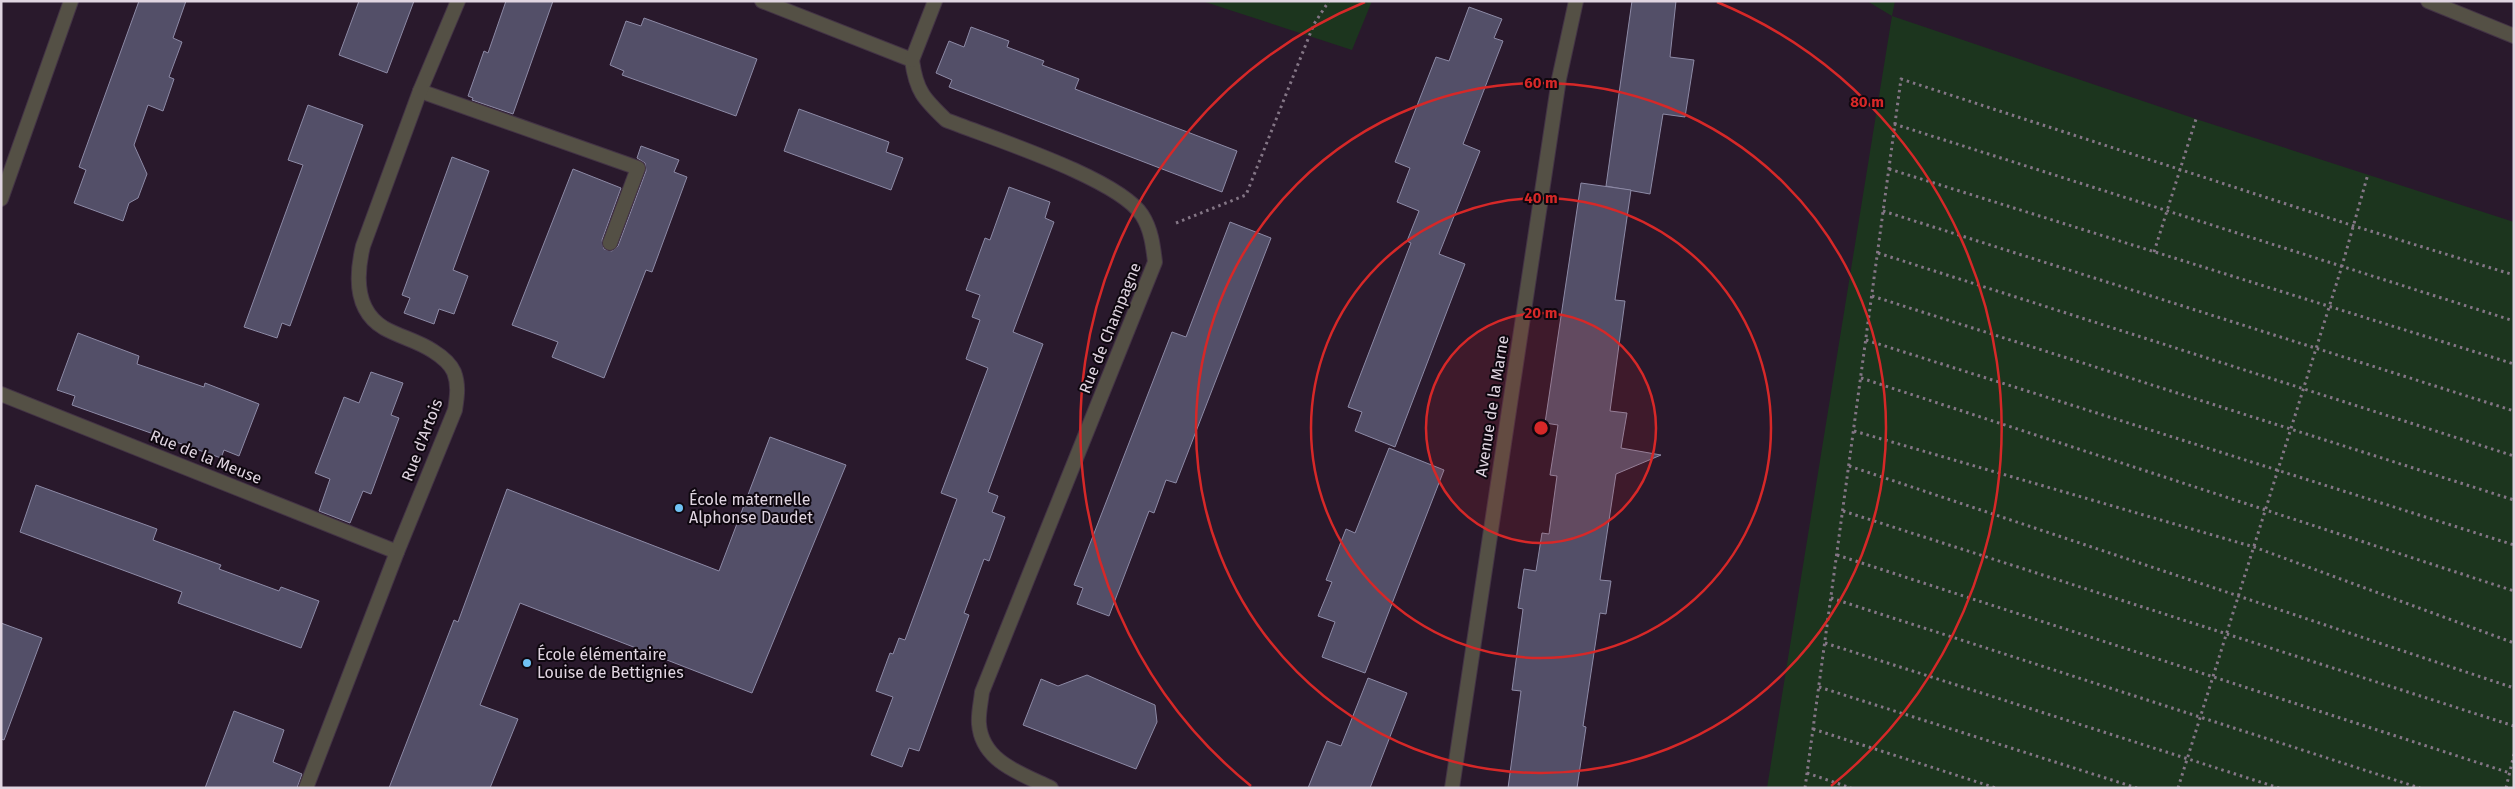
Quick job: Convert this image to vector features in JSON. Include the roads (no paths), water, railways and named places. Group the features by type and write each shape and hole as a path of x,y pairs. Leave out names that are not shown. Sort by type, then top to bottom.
{"street":[{"path":"1,199 71,1"},
{"name":"Rue d'Artois","path":"306,788 397,552 455,410 458,391 454,372 443,357 423,345 384,328 368,312 360,293 357,270 363,246 420,91 458,1"},
{"path":"762,1 912,60 934,1"},
{"name":"Avenue de la Marne","path":"1452,788 1559,79 1576,1"},
{"path":"2428,1 2514,36"},
{"name":"Rue de Champagne","path":"912,60 915,82 929,103 946,120 1092,178 1120,193 1141,213 1151,233 1155,262 982,692 979,724 985,745 1001,764 1052,788"},
{"path":"420,91 638,168 610,243"},
{"name":"Rue de la Meuse","path":"1,394 397,552"}],"place":[{"name":"École maternelle Alphonse Daudet","path":"679,508"},
{"name":"École élémentaire Louise de Bettignies","path":"527,663"}]}
